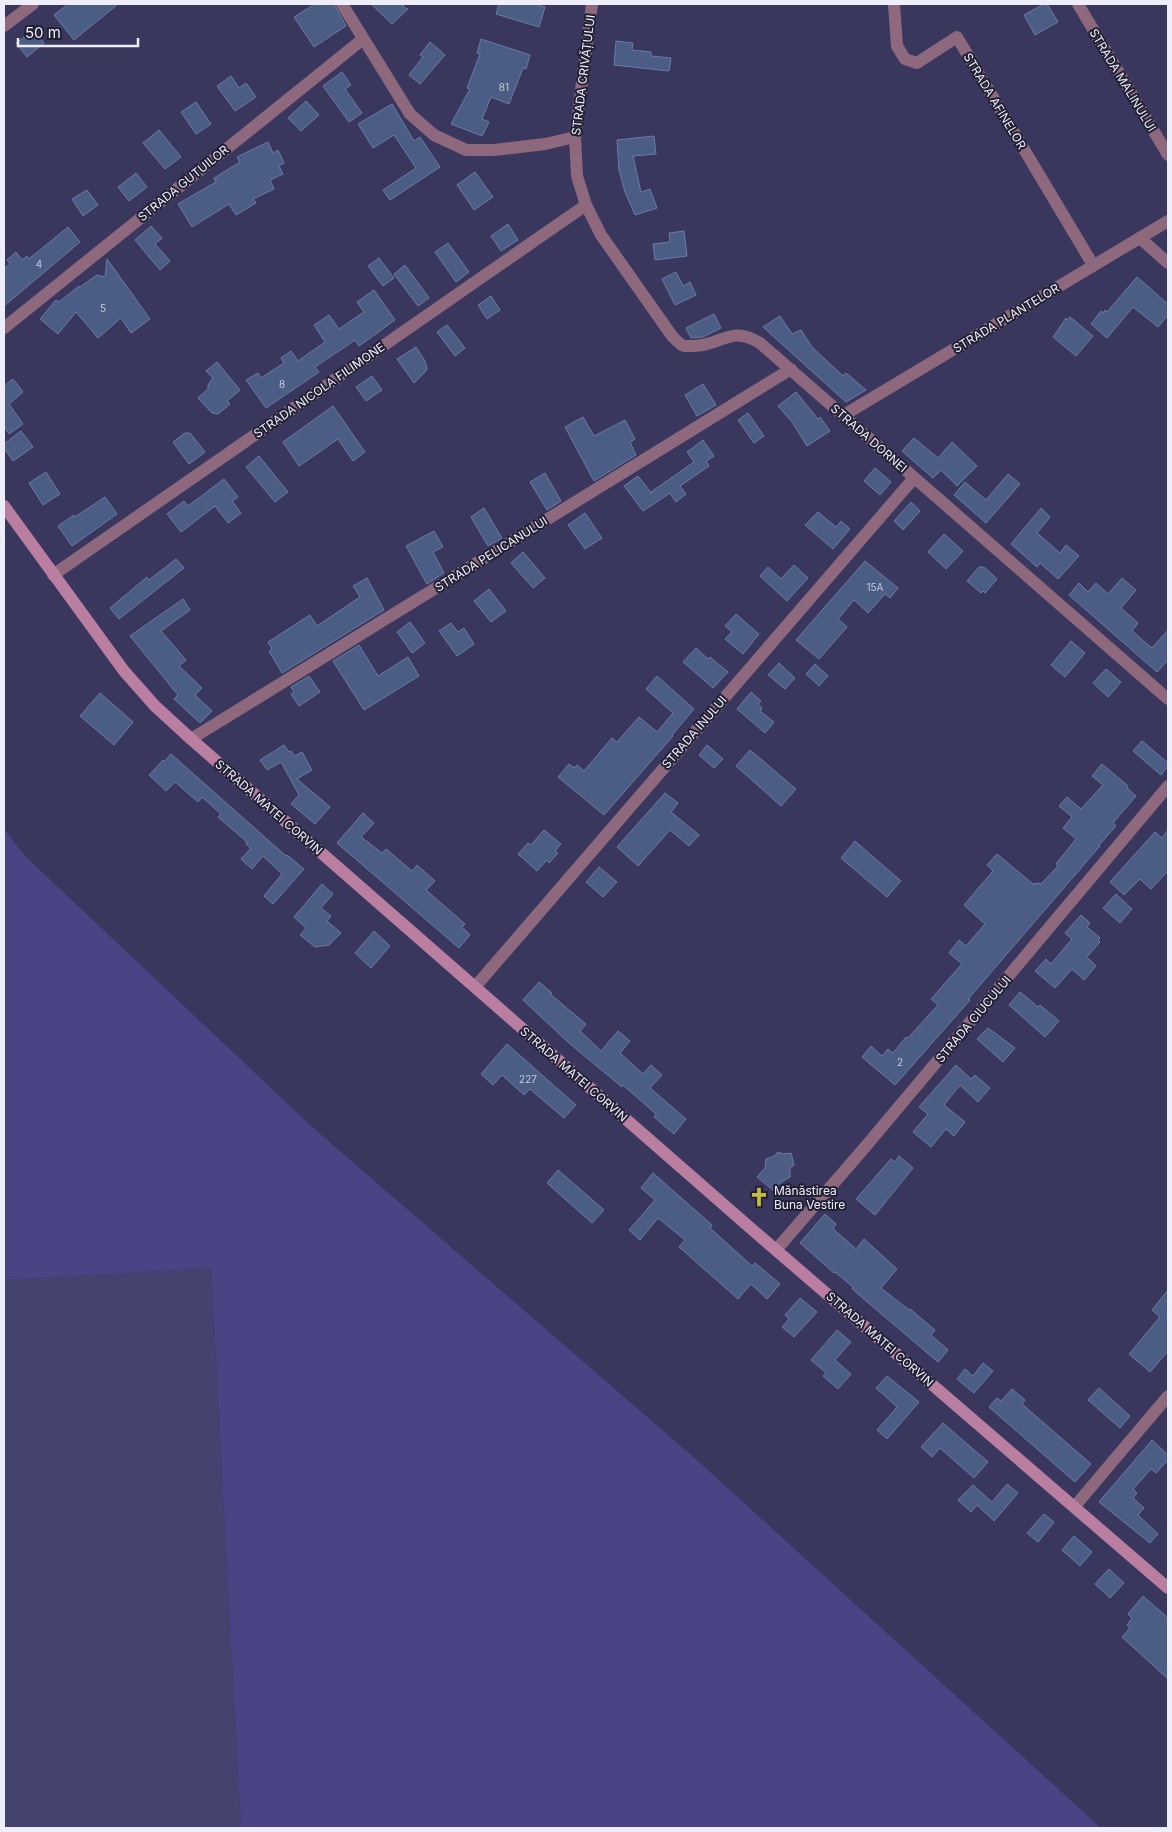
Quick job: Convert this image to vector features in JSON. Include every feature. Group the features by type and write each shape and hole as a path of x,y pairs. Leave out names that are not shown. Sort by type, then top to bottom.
{"main road":[{"name":"STRADA MATEI CORVIN","path":"4,506 53,575 136,685 191,740 776,1250 1168,1588"},
{"name":"STRADA MATEI CORVIN","path":"4,516 17,525"}],"street":[{"path":"4,26 33,4"},
{"path":"342,4 410,114 434,135 466,150 494,150 545,144 576,137"},
{"name":"STRADA CRIVĂȚULUI","path":"586,205 577,176 576,137 592,4"},
{"name":"STRADA AFINELOR","path":"894,4 896,46 905,59 916,63 957,37 1093,266"},
{"name":"STRADA MALINULUI","path":"1078,4 1168,155"},
{"name":"STRADA GUTUILOR","path":"4,328 363,39"},
{"name":"STRADA DORNEI","path":"586,205 607,243 672,336 684,346 700,346 738,334 760,343 1168,699"},
{"name":"STRADA NICOLA FILIMONE","path":"53,575 586,205"},
{"name":"STRADA PLANTELOR","path":"844,416 1168,221"},
{"path":"1140,238 1168,263"},
{"name":"STRADA PELICANULUI","path":"191,740 791,369"},
{"name":"STRADA INULUI","path":"475,987 914,478"},
{"name":"STRADA CIUCULUI","path":"776,1250 1168,786"},
{"path":"1074,1506 1168,1396"}],"shaded area":[{"path":"4,829 25,856 311,1126 699,1462 1101,1828 241,1828 211,1268 4,1280"},
{"path":"211,1268 241,1828 4,1828 4,1280"}],"building":[{"path":"68,4 118,4 74,40 54,15"},
{"path":"315,4 334,4 346,26 314,47 294,17"},
{"path":"371,4 404,4 403,7 408,9 392,24"},
{"path":"499,4 534,4 545,7 539,27 496,14"},
{"path":"1047,4 1058,22 1035,35 1024,15"},
{"path":"34,30 44,43 27,57 16,43"},
{"path":"481,39 530,55 526,69 523,68 509,104 491,97 482,119 489,122 482,136 451,124 470,89 467,88 480,54 477,53"},
{"path":"616,41 633,43 632,50 651,52 651,56 671,58 669,71 614,65"},
{"path":"430,42 445,55 420,84 409,75 423,57 420,55"},
{"path":"342,72 351,85 345,89 362,113 349,122 323,86"},
{"path":"231,76 239,88 246,83 256,97 235,111 217,86"},
{"path":"306,101 319,115 301,131 288,118"},
{"path":"196,102 211,124 196,134 181,112"},
{"path":"392,104 414,141 420,137 440,167 390,200 383,190 416,168 394,135 373,148 358,124"},
{"path":"159,130 181,157 165,169 143,143"},
{"path":"654,136 656,154 633,156 641,192 650,189 657,208 635,215 625,192 619,170 617,140"},
{"path":"268,142 273,153 278,150 284,163 279,166 283,174 270,180 274,189 253,199 256,203 236,215 229,204 192,227 178,204 216,182 214,178 240,162 237,157"},
{"path":"475,172 493,197 474,210 457,185"},
{"path":"136,173 147,187 129,201 118,187"},
{"path":"87,190 98,205 83,216 72,199"},
{"path":"508,224 518,240 501,251 491,236"},
{"path":"151,226 162,238 155,244 170,261 160,270 135,240"},
{"path":"68,227 80,242 4,306 4,269 10,264 7,260 16,252 22,260 27,256 29,259"},
{"path":"684,231 687,256 655,260 653,244 670,242 669,233"},
{"path":"448,243 469,272 456,282 435,252"},
{"path":"379,258 394,278 383,286 368,266"},
{"path":"107,259 150,319 131,333 121,318 98,338 76,312 58,334 40,319 56,300 59,302 97,275 105,277"},
{"path":"405,265 429,298 418,306 394,274"},
{"path":"676,272 683,286 690,282 696,295 675,305 662,279"},
{"path":"1137,277 1168,304 1168,315 1158,327 1133,307 1107,338 1091,324 1101,311 1103,313 1105,310 1107,312"},
{"path":"374,290 395,320 359,346 355,340 315,367 319,372 266,408 246,380 258,373 261,378 284,363 281,358 291,351 298,361 325,342 314,325 329,315 339,329 364,312 357,302"},
{"path":"491,296 500,310 487,319 478,305"},
{"path":"714,314 721,328 703,337 691,338 686,328"},
{"path":"780,316 792,334 801,330 812,347 843,376 846,373 866,390 846,402 763,327"},
{"path":"1070,317 1093,336 1076,356 1053,337 1066,318 1067,320"},
{"path":"447,325 465,348 455,356 437,332"},
{"path":"416,347 427,368 414,383 397,359"},
{"path":"217,362 240,390 227,401 230,404 218,414 212,413 198,398 208,389 208,385 213,378 206,371"},
{"path":"372,376 382,390 366,401 356,387"},
{"path":"13,379 23,392 9,404 23,424 9,434 4,426 4,386"},
{"path":"703,384 716,405 697,416 685,395"},
{"path":"796,392 818,419 820,417 830,431 807,446 792,422 778,406"},
{"path":"333,406 365,452 353,461 338,439 299,466 283,442"},
{"path":"748,413 764,436 754,443 738,420"},
{"path":"583,417 594,436 625,420 635,439 630,442 636,455 594,481 565,427"},
{"path":"21,431 33,447 13,461 4,448 4,444"},
{"path":"185,433 190,433 205,452 189,464 173,442"},
{"path":"914,438 938,458 952,442 977,466 957,486 941,470 933,478 902,451"},
{"path":"703,440 714,456 706,461 709,466 680,486 686,494 676,502 670,493 643,511 624,486 638,476 652,494 651,492 694,462 687,452"},
{"path":"259,456 288,492 275,502 246,467"},
{"path":"875,468 891,482 880,495 864,481"},
{"path":"46,472 60,494 43,505 29,483"},
{"path":"545,473 561,501 547,510 530,482"},
{"path":"1008,474 1020,484 986,523 954,495 965,482 986,500"},
{"path":"224,479 238,497 232,501 241,513 228,523 215,506 181,532 167,514 184,501 188,506"},
{"path":"105,497 117,514 72,546 58,526"},
{"path":"911,502 920,511 903,530 894,521"},
{"path":"484,508 502,538 488,546 471,517"},
{"path":"1041,508 1050,517 1037,533 1060,553 1066,545 1079,556 1058,579 1040,563 1037,567 1011,544"},
{"path":"818,512 836,527 841,521 850,529 833,549 805,525"},
{"path":"585,513 602,538 585,549 568,525"},
{"path":"434,531 443,547 433,552 444,573 427,584 406,546"},
{"path":"944,534 963,551 946,569 928,552"},
{"path":"523,552 545,578 533,588 511,563"},
{"path":"176,559 184,568 119,619 110,608 147,577 149,580"},
{"path":"865,561 898,588 890,598 885,594 868,613 854,600 838,619 847,627 819,659 796,640"},
{"path":"794,565 808,578 787,601 760,576 768,567 781,579"},
{"path":"979,567 984,567 997,579 985,593 983,591 981,593 967,581"},
{"path":"367,578 384,610 282,673 269,651 272,649 268,642 310,615 317,626 360,597 353,586"},
{"path":"1122,578 1136,590 1121,608 1138,623 1132,631 1152,648 1168,630 1168,660 1157,672 1069,595 1079,583 1088,592 1096,583 1108,594"},
{"path":"489,589 506,611 491,622 474,601"},
{"path":"183,599 190,610 161,631 186,660 179,666 202,688 195,695 212,711 200,723 174,699 178,695 130,636"},
{"path":"736,614 759,634 743,654 725,639 732,632 725,626"},
{"path":"410,622 425,643 412,653 397,632"},
{"path":"451,623 458,632 464,628 474,644 457,656 439,631"},
{"path":"1071,641 1085,653 1065,677 1051,665"},
{"path":"359,645 378,676 408,657 419,676 364,710 333,661"},
{"path":"696,648 708,659 710,657 728,672 713,688 683,662"},
{"path":"779,663 795,678 785,689 768,675"},
{"path":"815,664 828,676 819,686 806,674"},
{"path":"1106,669 1121,682 1108,697 1093,683"},
{"path":"309,676 320,692 299,706 291,694 294,692 291,687"},
{"path":"657,676 694,709 604,815 558,777 569,764 574,768 577,765 584,771 612,738 617,742 639,717 657,732 673,713 646,689"},
{"path":"751,692 761,701 758,704 762,708 760,711 774,722 765,733 737,709"},
{"path":"100,693 133,722 114,745 80,716"},
{"path":"1142,741 1168,763 1168,766 1161,775 1133,751"},
{"path":"284,745 295,756 302,752 312,770 297,779 330,807 315,824 291,804 299,795 281,762 267,770 260,760"},
{"path":"707,745 723,759 714,768 699,755"},
{"path":"750,750 796,789 781,806 736,766"},
{"path":"171,754 286,856 304,869 273,904 264,896 282,874 263,856 252,869 241,859 251,848 246,844 247,842 218,817 221,814 202,797 198,802 175,782 166,791 149,775"},
{"path":"1102,764 1128,786 1127,788 1136,796 1113,823 1116,826 1100,846 968,999 970,1000 895,1085 862,1057 871,1046 882,1056 888,1049 893,1053 938,1005 931,999 962,964 949,953 959,940 966,946 985,924 964,905 993,871 987,865 997,854 1033,884 1041,884 1058,866 1056,864 1076,839 1063,828 1072,817 1059,806 1067,797 1081,809 1103,785 1092,776"},
{"path":"665,793 678,803 671,812 699,835 689,846 670,830 638,866 617,847"},
{"path":"363,813 374,823 361,837 382,853 386,849 412,871 417,865 435,881 426,890 465,924 462,927 470,935 459,948 337,843"},
{"path":"544,830 561,844 555,851 558,853 549,863 547,860 537,871 518,854 528,843 531,845"},
{"path":"1168,830 1168,871 1151,889 1140,879 1124,895 1110,882 1155,832 1162,838"},
{"path":"855,841 901,881 887,897 841,858"},
{"path":"599,867 617,882 603,897 586,882"},
{"path":"322,884 333,894 321,908 331,916 327,921 341,933 329,945 315,947 300,935 306,928 294,917"},
{"path":"1116,894 1132,909 1120,923 1103,908"},
{"path":"1081,915 1090,923 1087,927 1100,938 1098,940 1100,942 1087,957 1096,966 1084,980 1072,969 1055,988 1035,971 1046,959 1051,964 1072,939 1065,933"},
{"path":"374,931 390,946 371,968 355,953"},
{"path":"539,982 552,993 550,994 586,1024 580,1031 601,1051 618,1031 630,1041 620,1053 643,1074 651,1065 662,1075 650,1088 686,1119 674,1134 654,1117 656,1114 623,1085 622,1087 569,1043 523,1000"},
{"path":"1020,992 1038,1007 1040,1005 1059,1021 1045,1037 1009,1005"},
{"path":"988,1028 1015,1048 1003,1062 977,1039"},
{"path":"507,1044 576,1105 564,1118 530,1089 524,1095 502,1075 493,1085 481,1074"},
{"path":"956,1065 971,1079 975,1075 990,1088 978,1102 960,1085 944,1105 965,1122 954,1136 946,1129 931,1147 913,1132 928,1114 919,1107"},
{"path":"778,1152 783,1154 791,1153 794,1165 790,1169 790,1177 780,1183 774,1191 757,1177 765,1168 766,1159"},
{"path":"899,1156 913,1168 875,1215 856,1199 891,1159 895,1162"},
{"path":"558,1170 604,1210 592,1223 547,1183"},
{"path":"653,1173 712,1225 710,1228 752,1266 755,1263 780,1284 767,1299 751,1284 738,1299 679,1247 685,1240 658,1218 640,1240 629,1230 655,1200 641,1188"},
{"path":"825,1214 836,1224 833,1229 856,1249 864,1239 897,1269 881,1288 935,1330 931,1335 948,1350 938,1362 800,1243"},
{"path":"1168,1290 1168,1351 1150,1372 1129,1354 1160,1317 1152,1310"},
{"path":"800,1298 817,1312 794,1337 782,1327 789,1319 785,1315"},
{"path":"837,1330 851,1342 835,1360 851,1374 838,1389 823,1376 826,1373 811,1360"},
{"path":"983,1363 993,1371 974,1393 957,1379 965,1369 973,1376"},
{"path":"887,1376 919,1402 887,1439 877,1430 897,1407 876,1388"},
{"path":"1099,1388 1130,1416 1120,1428 1088,1400"},
{"path":"1012,1389 1025,1400 1022,1404 1091,1464 1075,1482 989,1407 997,1398 1001,1401"},
{"path":"943,1423 988,1462 974,1478 940,1448 932,1457 921,1447"},
{"path":"1152,1440 1168,1455 1168,1460 1156,1473 1151,1469 1133,1489 1137,1493 1133,1498 1144,1508 1138,1515 1158,1534 1150,1543 1099,1502"},
{"path":"1007,1484 1018,1493 994,1521 977,1505 971,1512 958,1500 973,1485 992,1502"},
{"path":"1044,1514 1054,1522 1038,1542 1027,1533"},
{"path":"1074,1536 1092,1552 1080,1566 1062,1550"},
{"path":"1109,1569 1124,1583 1110,1598 1095,1584"},
{"path":"1143,1596 1168,1618 1168,1679 1122,1637 1130,1628 1127,1625 1132,1618 1128,1614"}],"place":[{"name":"Mănăstirea Buna Vestire","path":"759,1197"}]}
